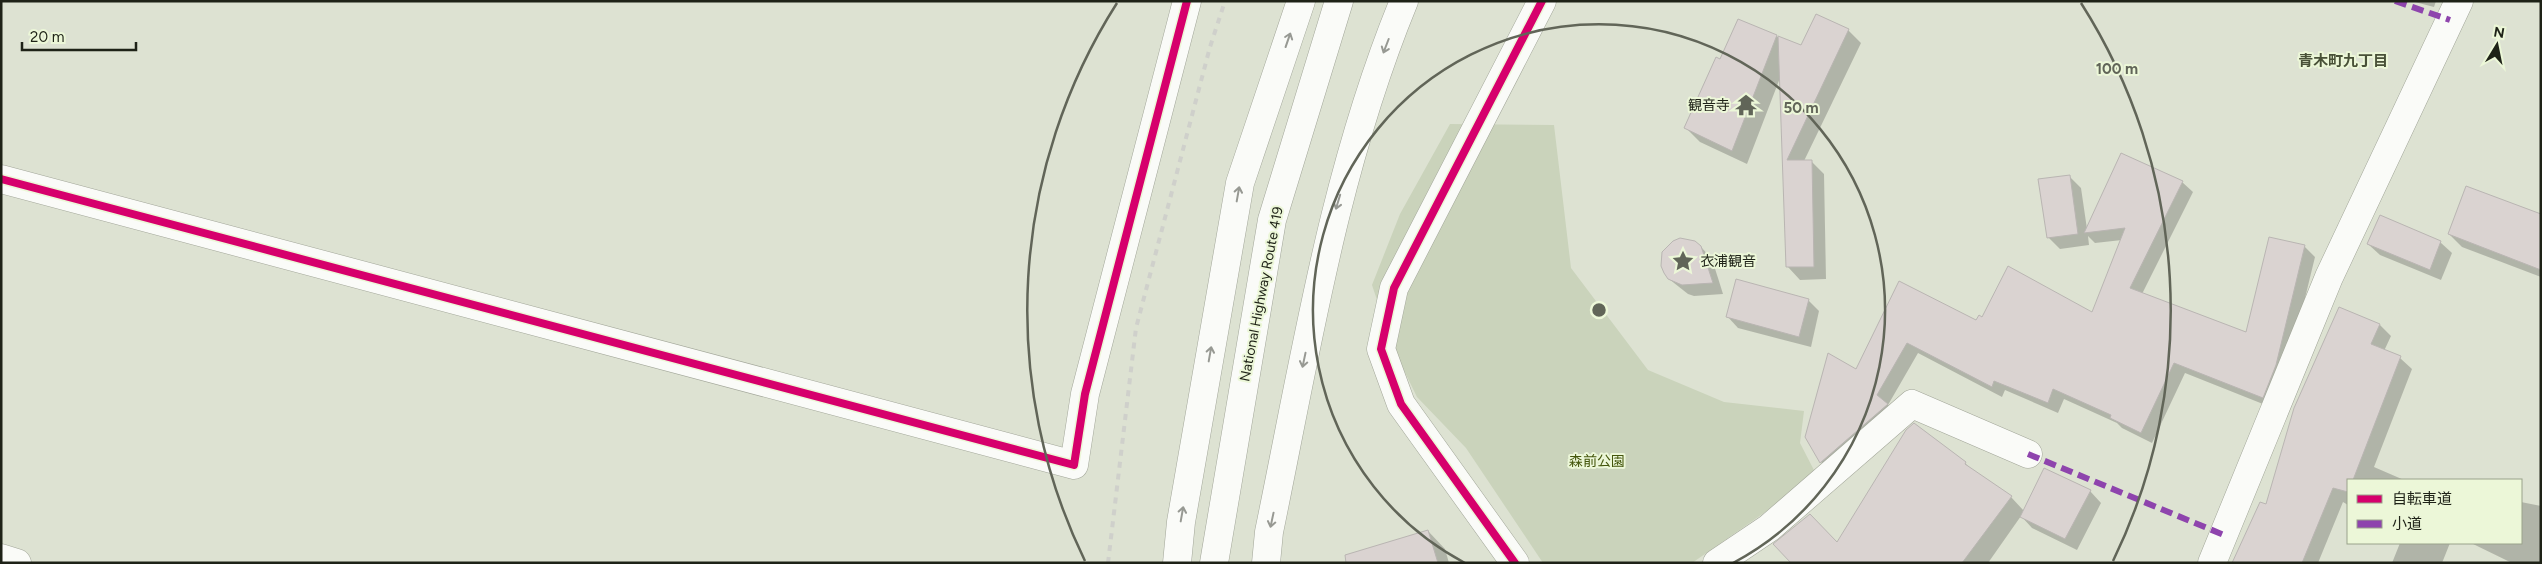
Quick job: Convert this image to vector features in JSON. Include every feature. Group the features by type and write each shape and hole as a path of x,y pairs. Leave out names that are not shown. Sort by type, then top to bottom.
{"main road":[{"path":"1,179 1074,465 1085,394 1187,1"},
{"path":"1177,563 1181,522 1240,183 1301,1"},
{"name":"National Highway Route 419","path":"1214,563 1272,220 1339,1"},
{"path":"1266,563 1269,532 1335,211 1384,49 1404,1"},
{"path":"1515,563 1402,404 1381,349 1394,288 1542,1"},
{"path":"2212,563 2329,277 2459,1"},
{"path":"1717,563 1769,528 1912,404 2028,454"},
{"path":"1,558 17,563"}],"green space":[{"name":"森前公園","path":"1450,124 1554,125 1571,268 1648,370 1724,402 1804,411 1800,443 1817,476 1692,563 1543,563 1466,448 1417,397 1393,348 1372,285 1400,214"}],"building":[{"path":"1816,14 1849,29 1787,160 1812,160 1814,267 1786,267 1778,36 1801,45"},
{"path":"1738,19 1777,35 1732,151 1684,128 1716,57 1720,59"},
{"path":"2121,153 2183,181 2130,288 2246,332 2269,237 2305,245 2276,365 2263,398 2174,363 2141,433 2110,418 2111,415 2053,389 2048,403 1994,381 1992,387 1907,343 1877,395 1888,404 1820,463 1805,437 1828,353 1856,369 1899,281 1976,320 1979,315 1982,317 2008,266 2092,312 2125,228 2084,233"},
{"path":"2070,175 2078,234 2047,238 2038,179"},
{"path":"2466,186 2541,214 2541,270 2448,234"},
{"path":"2380,215 2441,241 2430,270 2367,244"},
{"path":"1680,238 1695,241 1701,246 1713,283 1682,285 1668,279 1661,266 1662,252 1673,241"},
{"path":"1736,279 1809,299 1799,337 1726,317"},
{"path":"2339,307 2380,324 2371,344 2401,356 2353,479 2347,479 2347,492 2333,488 2302,563 2232,563 2260,502 2266,504 2294,408"},
{"path":"1914,423 1966,462 1965,464 2012,496 1962,563 1791,563 1773,544 1810,514 1837,542 1906,430"},
{"path":"2044,468 2091,490 2065,539 2020,517"},
{"path":"1428,530 1438,563 1346,563 1345,555"}],"railway":[{"path":"1108,563 1136,328 1210,47 1225,1"}],"marked path":[{"path":"2395,1 2450,20"},
{"path":"2028,454 2224,535"}],"cycle path":[{"path":"1,179 1074,465 1085,394 1187,1"},
{"path":"1515,563 1401,404 1381,349 1394,288 1542,1"}],"place":[{"name":"観音寺","path":"1746,105"},
{"name":"衣浦観音","path":"1683,261"}],"district":[{"name":"青木町九丁目","path":"2343,61"}]}
